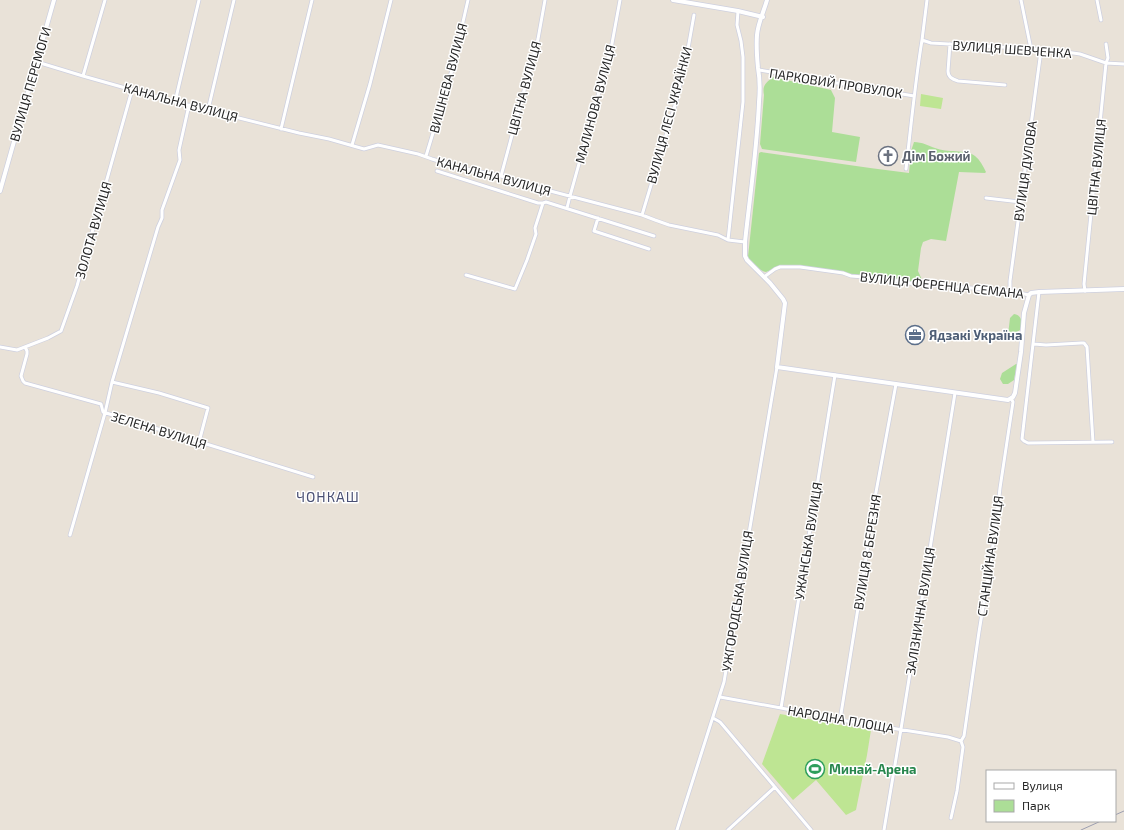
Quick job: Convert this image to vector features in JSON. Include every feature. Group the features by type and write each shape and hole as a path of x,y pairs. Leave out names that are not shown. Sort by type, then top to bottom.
{"street":[{"name":"ВУЛИЦЯ ПЕРЕМОГИ","path":"0,191 54,0"},
{"path":"83,76 105,0"},
{"path":"175,102 199,0"},
{"path":"208,110 234,0"},
{"path":"281,128 312,0"},
{"path":"352,145 370,84 391,0"},
{"name":"ВИШНЕВА ВУЛИЦЯ","path":"426,156 452,70 468,0"},
{"name":"ЦВІТНА ВУЛИЦЯ","path":"501,176 538,39 544,0"},
{"name":"МАЛИНОВА ВУЛИЦЯ","path":"568,208 570,196 611,49 620,0"},
{"path":"673,0 738,11 763,17"},
{"path":"767,0 763,17 758,27 756,40 756,53 759,70 757,144 745,242 745,256 746,260 775,288 785,303 777,367 1005,400 1011,398"},
{"path":"906,169 914,96 928,0"},
{"path":"1020,0 1031,49"},
{"path":"1097,0 1101,20"},
{"path":"728,240 743,102 743,58 738,25 738,11"},
{"name":"ВУЛИЦЯ ЛЕСІ УКРАЇНКИ","path":"642,215 676,102 686,60 694,15"},
{"name":"ВУЛИЦЯ ШЕВЧЕНКА","path":"922,40 931,43 1052,50 1080,54 1106,63 1124,64"},
{"path":"950,44 948,74 952,79 958,81 1004,85"},
{"name":"ЦВІТНА ВУЛИЦЯ","path":"1085,291 1084,284 1106,63 1108,58 1106,44"},
{"name":"ВУЛИЦЯ ДУЛОВА","path":"1010,291 1010,281 1039,65 1039,50"},
{"name":"КАНАЛЬНА ВУЛИЦЯ","path":"37,62 175,102 364,149 378,145 426,156 461,168 501,176 535,187 642,215 669,225 718,235 728,240 745,242"},
{"name":"ПАРКОВИЙ ПРОВУЛОК","path":"759,70 914,96"},
{"name":"ЗОЛОТА ВУЛИЦЯ","path":"24,348 61,331 77,286 132,90"},
{"path":"70,535 105,413 112,382 158,227 162,218 162,210 180,160 179,150 189,105"},
{"path":"437,171 543,203 546,202 568,208 654,236"},
{"path":"986,198 1021,202"},
{"path":"466,275 515,289 528,260 536,234 535,228 543,203"},
{"path":"598,218 594,231 648,250"},
{"name":"ВУЛИЦЯ ФЕРЕНЦА СЕМАНА","path":"764,277 780,267 800,267 843,273 851,276 888,279 907,283 1010,291 1029,295 1031,293 1039,292 1124,288"},
{"path":"1039,292 1022,438 1028,443 1112,442"},
{"name":"СТАНЦІЙНА ВУЛИЦЯ","path":"951,818 957,792 963,747 962,741 964,736 978,632 995,533 1013,402 1011,398 1014,396 1016,388 1024,313 1029,295"},
{"path":"1034,344 1046,345 1084,343 1087,347 1093,442"},
{"path":"0,347 17,350 24,348"},
{"name":"ЗЕЛЕНА ВУЛИЦЯ","path":"24,348 27,351 27,354 21,376 25,383 101,404 103,412 105,413 313,477"},
{"name":"УЖГОРОДСЬКА ВУЛИЦЯ","path":"677,830 724,682 777,367"},
{"name":"УЖАНСЬКА ВУЛИЦЯ","path":"781,708 835,375"},
{"path":"112,382 208,408 200,442"},
{"name":"ВУЛИЦЯ 8 БЕРЕЗНЯ","path":"840,720 868,552 874,503 896,384"},
{"name":"ЗАЛІЗНИЧНА ВУЛИЦЯ","path":"884,830 955,393"},
{"name":"НАРОДНА ПЛОЩА","path":"720,697 840,720 948,737 962,741"},
{"path":"713,718 720,722 812,830"},
{"path":"728,830 776,787"}],"green space":[{"path":"773,77 831,90 835,98 832,132 860,137 856,162 762,149 760,144 764,86"},
{"path":"921,94 943,98 941,109 920,106"},
{"path":"914,142 923,143 945,150 967,152 978,159 986,172 959,172 946,241 931,239 923,242 921,248 918,271 923,282 851,274 800,266 780,266 766,272 751,262 748,257 759,153 761,152 909,173 911,151"},
{"path":"1014,314 1019,316 1022,322 1021,327 1020,330 1009,337 1010,318"},
{"path":"1016,364 1014,380 1008,384 1003,384 1000,379 1002,373"},
{"name":"Минай-Арена","path":"780,714 871,730 856,810 846,815 816,780 793,800 762,764"}],"railway":[{"path":"1116,815 1124,811"},
{"path":"1081,830 1099,822"}],"place":[{"name":"Дім Божий","path":"888,156"},
{"name":"Ядзакі Україна","path":"915,335"},
{"name":"Минай-Арена","path":"815,769"}],"district":[{"name":"ЧОНКАШ","path":"328,497"}]}
